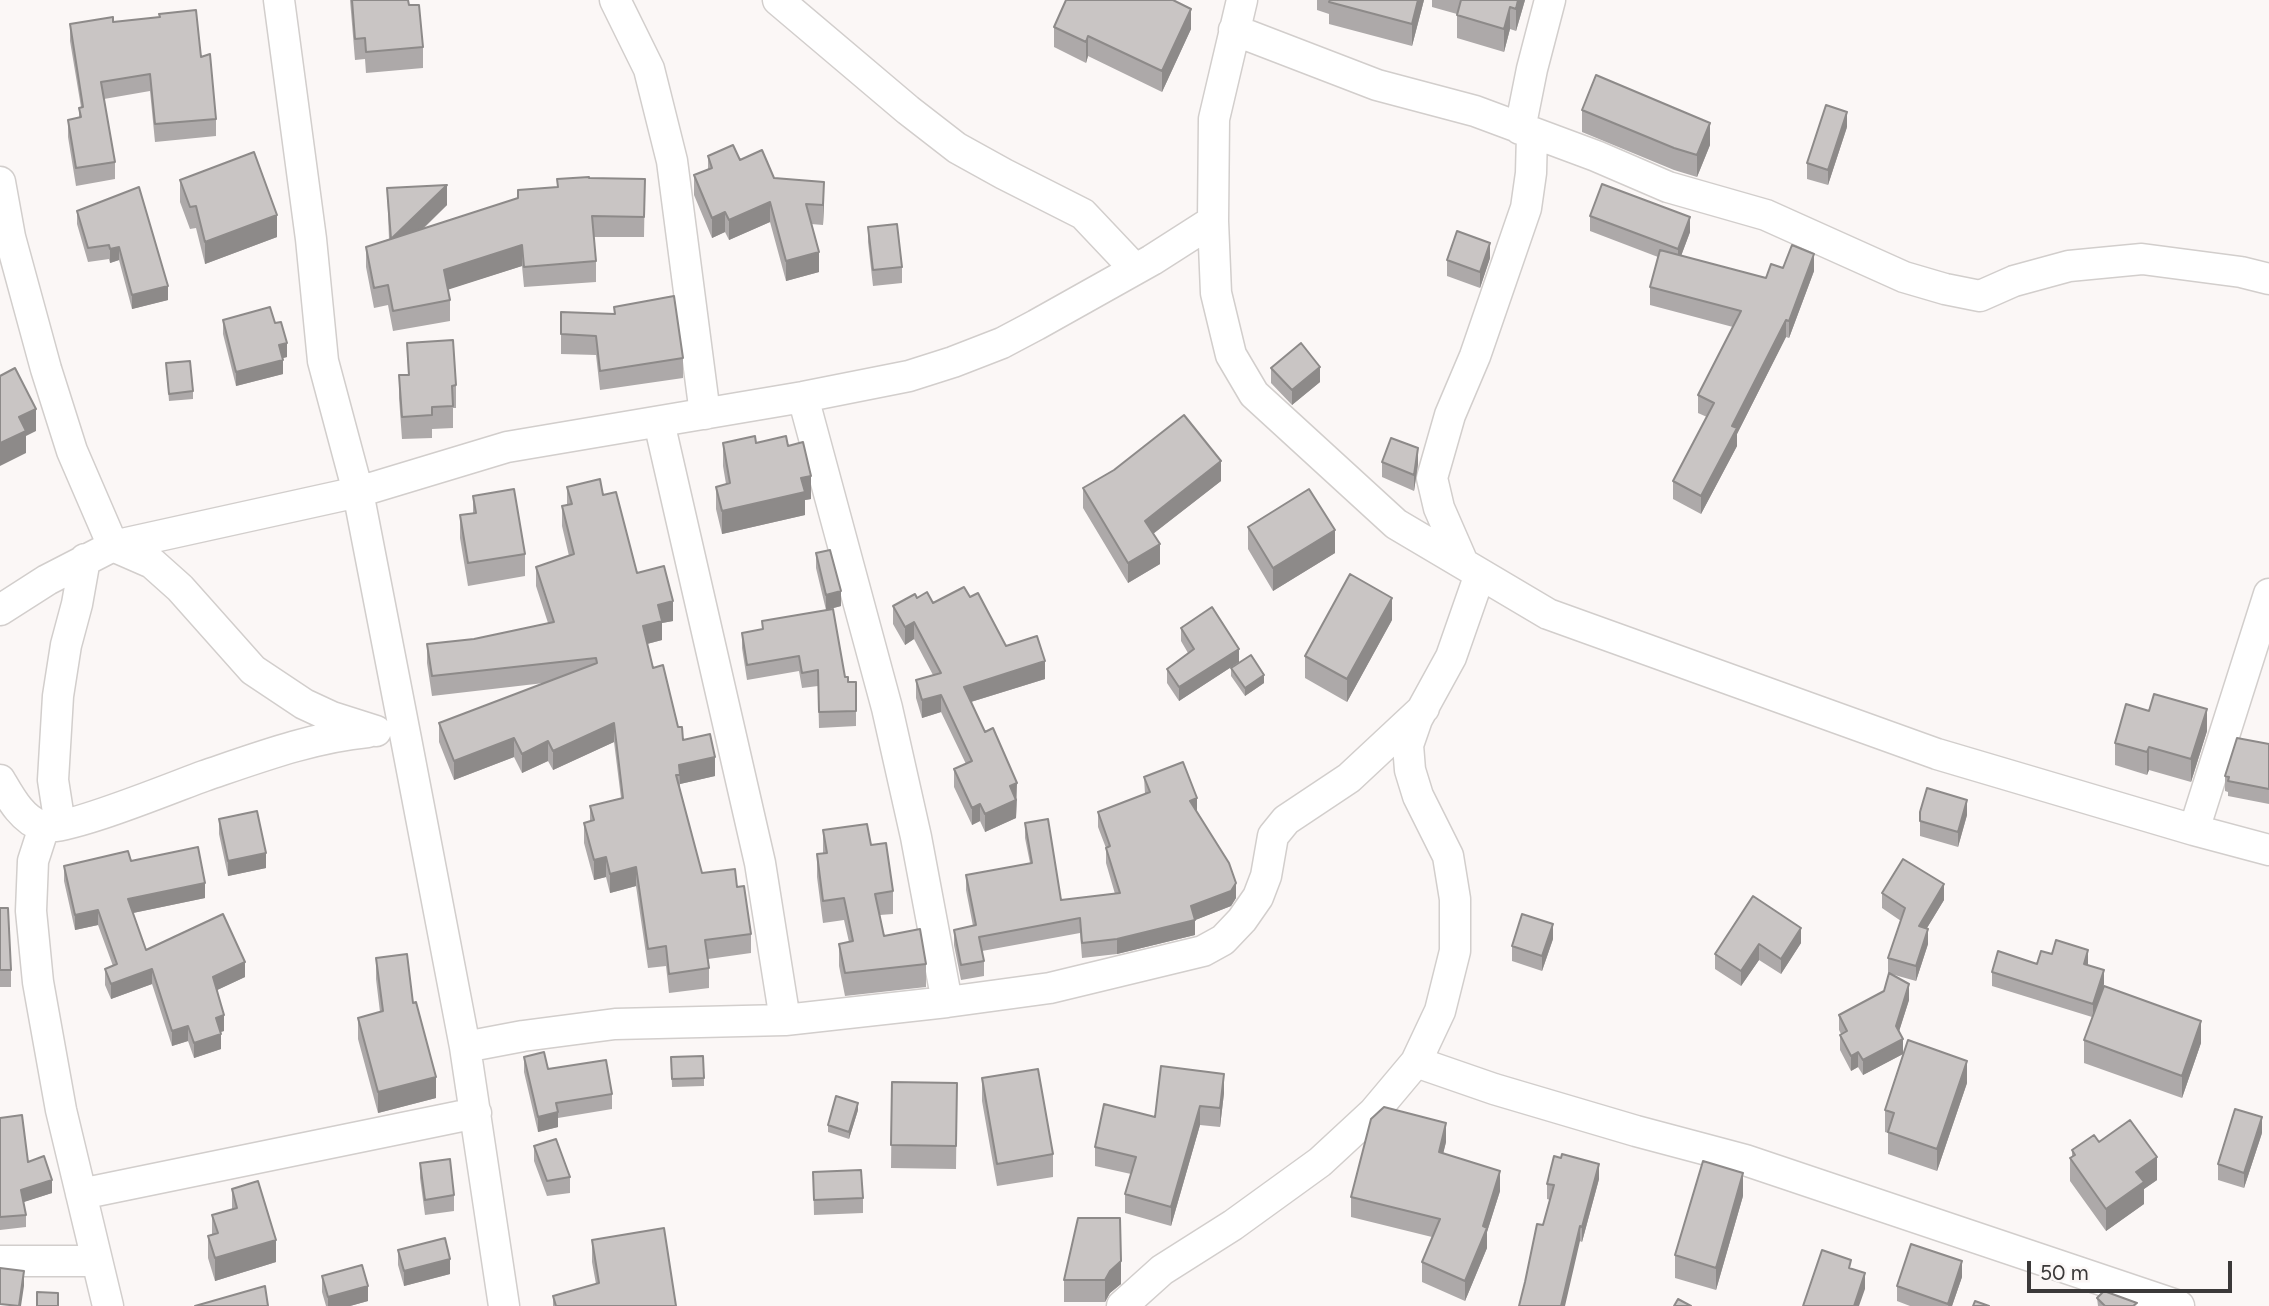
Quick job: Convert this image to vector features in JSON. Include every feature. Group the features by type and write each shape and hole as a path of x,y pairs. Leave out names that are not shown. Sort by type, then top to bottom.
{"street":[{"path":"279,0 312,239 323,360 358,492 465,1047 504,1306"},
{"path":"615,0 649,69 672,162 705,414"},
{"path":"778,0 957,148 1083,214 1135,269"},
{"path":"1242,0 1214,119 1213,221 1216,293 1231,355 1254,394 1396,524 1548,614 1937,754 2269,850"},
{"path":"1122,1306 1162,1270 1233,1226 1320,1162 1374,1112 1416,1062 1440,1011 1455,951 1455,899 1448,856 1418,796 1410,770 1408,746 1423,708 1451,657 1472,569 1438,508 1432,478 1450,415 1475,356 1526,208 1531,173 1526,132 1532,69 1550,0"},
{"path":"1234,30 1377,85 1475,111 1596,156 1668,187 1766,215 1903,277 1980,296 2014,281 2069,266 2143,259 2241,272 2269,279"},
{"path":"0,182 10,237 46,369 72,451 113,546 152,563 162,571 253,670 304,704 332,717 406,739"},
{"path":"0,610 85,559 113,546 358,492 507,447 803,397 909,376 953,362 1002,343 1135,269 1213,221"},
{"path":"803,397 887,708 916,837 947,1002"},
{"path":"659,422 760,863 785,1020"},
{"path":"85,559 58,696 52,826 33,861 31,911 37,982 61,1110 107,1306"},
{"path":"2194,830 2269,594"},
{"path":"465,1047 615,1024 785,1020 947,1002 1050,988 1203,951 1223,940 1258,897 1266,876 1273,836 1286,820 1349,778 1423,708"},
{"path":"0,780 28,820 52,826 70,824 206,775 292,748 342,734 376,731"},
{"path":"1416,1062 1636,1131 1745,1160 2179,1306"},
{"path":"81,1194 476,1113"},
{"path":"0,1261 97,1261"}],"building":[{"path":"352,0 408,0 409,5 419,5 423,47 366,52 365,38 355,39"},
{"path":"1066,0 1173,0 1191,9 1162,71 1088,36 1086,42 1054,27"},
{"path":"1418,0 1412,24 1329,2"},
{"path":"1461,0 1518,0 1516,9 1510,7 1504,29 1457,15"},
{"path":"196,10 201,57 210,54 216,119 155,124 150,74 101,82 115,162 76,168 68,120 81,117 79,108 83,107 70,24 113,17 113,22 160,17 159,14"},
{"path":"1596,75 1710,123 1697,155 1582,110"},
{"path":"1826,105 1847,112 1828,170 1807,163"},
{"path":"733,145 740,160 762,150 774,178 824,182 823,205 806,204 819,252 786,261 770,202 729,220 725,212 712,218 694,175 712,168 708,156"},
{"path":"254,152 277,215 205,242 196,206 190,207 180,180"},
{"path":"557,179 645,179 644,217 592,216 596,261 524,267 522,245 444,270 450,300 393,311 388,285 374,288 366,247 518,198 518,190 558,187"},
{"path":"1602,184 1690,217 1678,249 1590,216"},
{"path":"447,185 391,239 387,188"},
{"path":"139,187 168,286 132,295 119,247 110,249 109,245 88,248 77,211"},
{"path":"897,224 902,267 873,270 868,227"},
{"path":"1457,231 1490,243 1480,272 1447,260"},
{"path":"1792,245 1814,254 1789,321 1786,320 1732,426 1737,428 1701,496 1673,481 1714,403 1698,395 1741,311 1650,287 1660,250 1766,278 1771,264 1783,268"},
{"path":"674,296 683,358 600,371 596,336 561,334 561,312 615,314 614,307"},
{"path":"270,307 275,323 281,322 287,343 279,345 283,360 236,372 223,320"},
{"path":"453,340 456,385 452,386 453,406 432,407 432,415 402,417 399,375 409,375 407,343"},
{"path":"1301,343 1320,367 1292,390 1271,368"},
{"path":"190,361 193,391 169,394 166,363"},
{"path":"15,368 36,409 19,417 26,431 0,443 0,376"},
{"path":"1184,415 1221,461 1145,521 1160,544 1128,563 1083,488 1114,470"},
{"path":"755,436 756,443 786,436 788,446 803,442 811,476 801,478 805,492 722,511 716,487 730,483 723,443"},
{"path":"1391,438 1418,448 1414,475 1382,462"},
{"path":"600,479 603,495 616,492 637,573 664,566 673,601 658,605 662,621 643,626 653,668 663,665 678,727 682,727 683,740 710,734 715,757 679,765 680,775 676,775 702,873 735,869 737,887 744,886 751,934 705,940 709,968 669,974 666,946 648,949 636,867 610,874 606,857 594,860 584,823 594,820 590,806 623,798 614,723 553,751 548,741 522,754 514,738 454,761 439,723 597,663 596,658 432,676 427,644 474,639 554,622 536,567 574,554 562,506 572,504 567,487"},
{"path":"514,489 525,554 468,563 460,515 476,513 473,496"},
{"path":"1309,489 1335,530 1273,568 1248,527"},
{"path":"830,550 841,591 826,595 816,553"},
{"path":"1350,574 1392,598 1347,679 1305,656"},
{"path":"964,587 970,597 978,593 1006,646 1037,636 1045,661 964,687 985,732 993,728 1017,783 1010,786 1016,800 985,814 980,804 972,808 954,769 972,761 941,695 922,700 916,680 941,673 914,622 905,627 893,606 915,594 917,598 927,592 933,603"},
{"path":"1212,607 1239,649 1179,687 1167,669 1194,649 1181,628"},
{"path":"833,609 845,677 848,677 848,682 856,682 856,711 819,712 818,670 802,673 799,656 747,665 742,633 763,629 762,621"},
{"path":"1251,655 1264,675 1245,688 1231,668"},
{"path":"2154,694 2207,709 2191,759 2149,747 2147,752 2115,743 2126,704 2149,711"},
{"path":"2237,738 2269,744 2269,789 2228,781 2229,777 2225,776"},
{"path":"1183,762 1197,798 1190,801 1229,863 1236,883 1231,891 1191,906 1195,920 1117,939 1082,943 1080,918 979,937 984,961 961,965 954,930 976,925 966,875 1032,863 1025,823 1048,819 1061,900 1120,893 1106,848 1110,846 1098,812 1150,792 1144,777"},
{"path":"1927,788 1967,800 1958,832 1920,821"},
{"path":"257,811 266,853 228,861 219,819"},
{"path":"867,824 871,845 886,843 893,891 875,894 884,936 920,929 926,964 845,973 839,944 853,941 844,898 823,901 817,854 827,853 823,830"},
{"path":"198,847 205,883 128,899 146,950 223,914 245,962 213,977 224,1015 216,1018 221,1034 194,1043 188,1026 172,1031 152,969 111,984 105,969 117,964 98,910 75,915 64,866 128,851 131,861"},
{"path":"1903,859 1944,884 1919,926 1928,929 1916,966 1888,958 1905,908 1882,893"},
{"path":"1753,896 1801,928 1781,959 1759,944 1741,971 1715,954"},
{"path":"0,908 8,908 11,970 0,970"},
{"path":"1522,914 1553,924 1542,956 1512,946"},
{"path":"2056,940 2088,950 2084,964 2104,970 2093,1004 1992,972 1998,951 2037,964 2041,951 2052,954"},
{"path":"407,954 413,1003 416,1002 436,1077 378,1092 358,1018 383,1011 376,958"},
{"path":"1889,973 1909,984 1896,1026 1903,1039 1863,1060 1858,1052 1851,1056 1840,1035 1847,1031 1839,1015 1884,991"},
{"path":"2104,986 2201,1021 2182,1076 2084,1040"},
{"path":"1908,1040 1967,1061 1937,1149 1888,1132 1894,1113 1885,1110"},
{"path":"544,1052 548,1069 606,1060 612,1094 556,1103 558,1112 538,1117 524,1057"},
{"path":"703,1056 704,1078 672,1079 671,1057"},
{"path":"1161,1066 1224,1074 1220,1108 1200,1106 1171,1207 1125,1194 1136,1157 1095,1147 1104,1104 1155,1117"},
{"path":"1038,1069 1053,1154 997,1164 982,1078"},
{"path":"892,1082 957,1083 956,1146 891,1145"},
{"path":"836,1096 858,1103 849,1132 828,1125"},
{"path":"1384,1107 1446,1123 1439,1152 1500,1171 1483,1226 1487,1228 1465,1281 1422,1262 1440,1219 1351,1197 1371,1119"},
{"path":"2235,1109 2262,1117 2244,1173 2218,1164"},
{"path":"22,1115 28,1162 44,1156 52,1180 21,1190 26,1215 0,1217 0,1118"},
{"path":"2130,1120 2157,1157 2136,1172 2144,1182 2106,1209 2070,1158 2075,1155 2072,1150 2094,1135 2099,1142"},
{"path":"556,1139 570,1177 547,1181 534,1146"},
{"path":"1562,1154 1599,1164 1582,1227 1580,1226 1561,1306 1519,1306 1537,1224 1543,1225 1554,1185 1547,1184 1554,1156 1561,1158"},
{"path":"450,1159 454,1195 425,1200 420,1163"},
{"path":"1703,1161 1743,1173 1716,1268 1675,1255"},
{"path":"861,1170 863,1198 814,1200 813,1172"},
{"path":"258,1181 276,1240 215,1258 208,1236 218,1233 212,1215 237,1208 232,1189"},
{"path":"1078,1218 1120,1218 1121,1261 1105,1280 1064,1280"},
{"path":"664,1228 676,1306 556,1306 553,1296 599,1283 592,1240"},
{"path":"445,1238 450,1259 404,1271 398,1250"},
{"path":"1911,1244 1962,1261 1948,1304 1897,1286"},
{"path":"1822,1250 1851,1260 1849,1268 1865,1273 1854,1306 1803,1306"},
{"path":"362,1265 368,1286 328,1297 322,1276"},
{"path":"0,1268 24,1271 19,1306 0,1304"},
{"path":"265,1286 268,1306 195,1306"},
{"path":"2104,1291 2137,1303 2133,1306 2105,1306 2097,1298"},
{"path":"37,1292 58,1293 58,1306 37,1306"},
{"path":"1678,1299 1691,1306 1674,1306"},
{"path":"1975,1301 1989,1306 1973,1306"}]}
